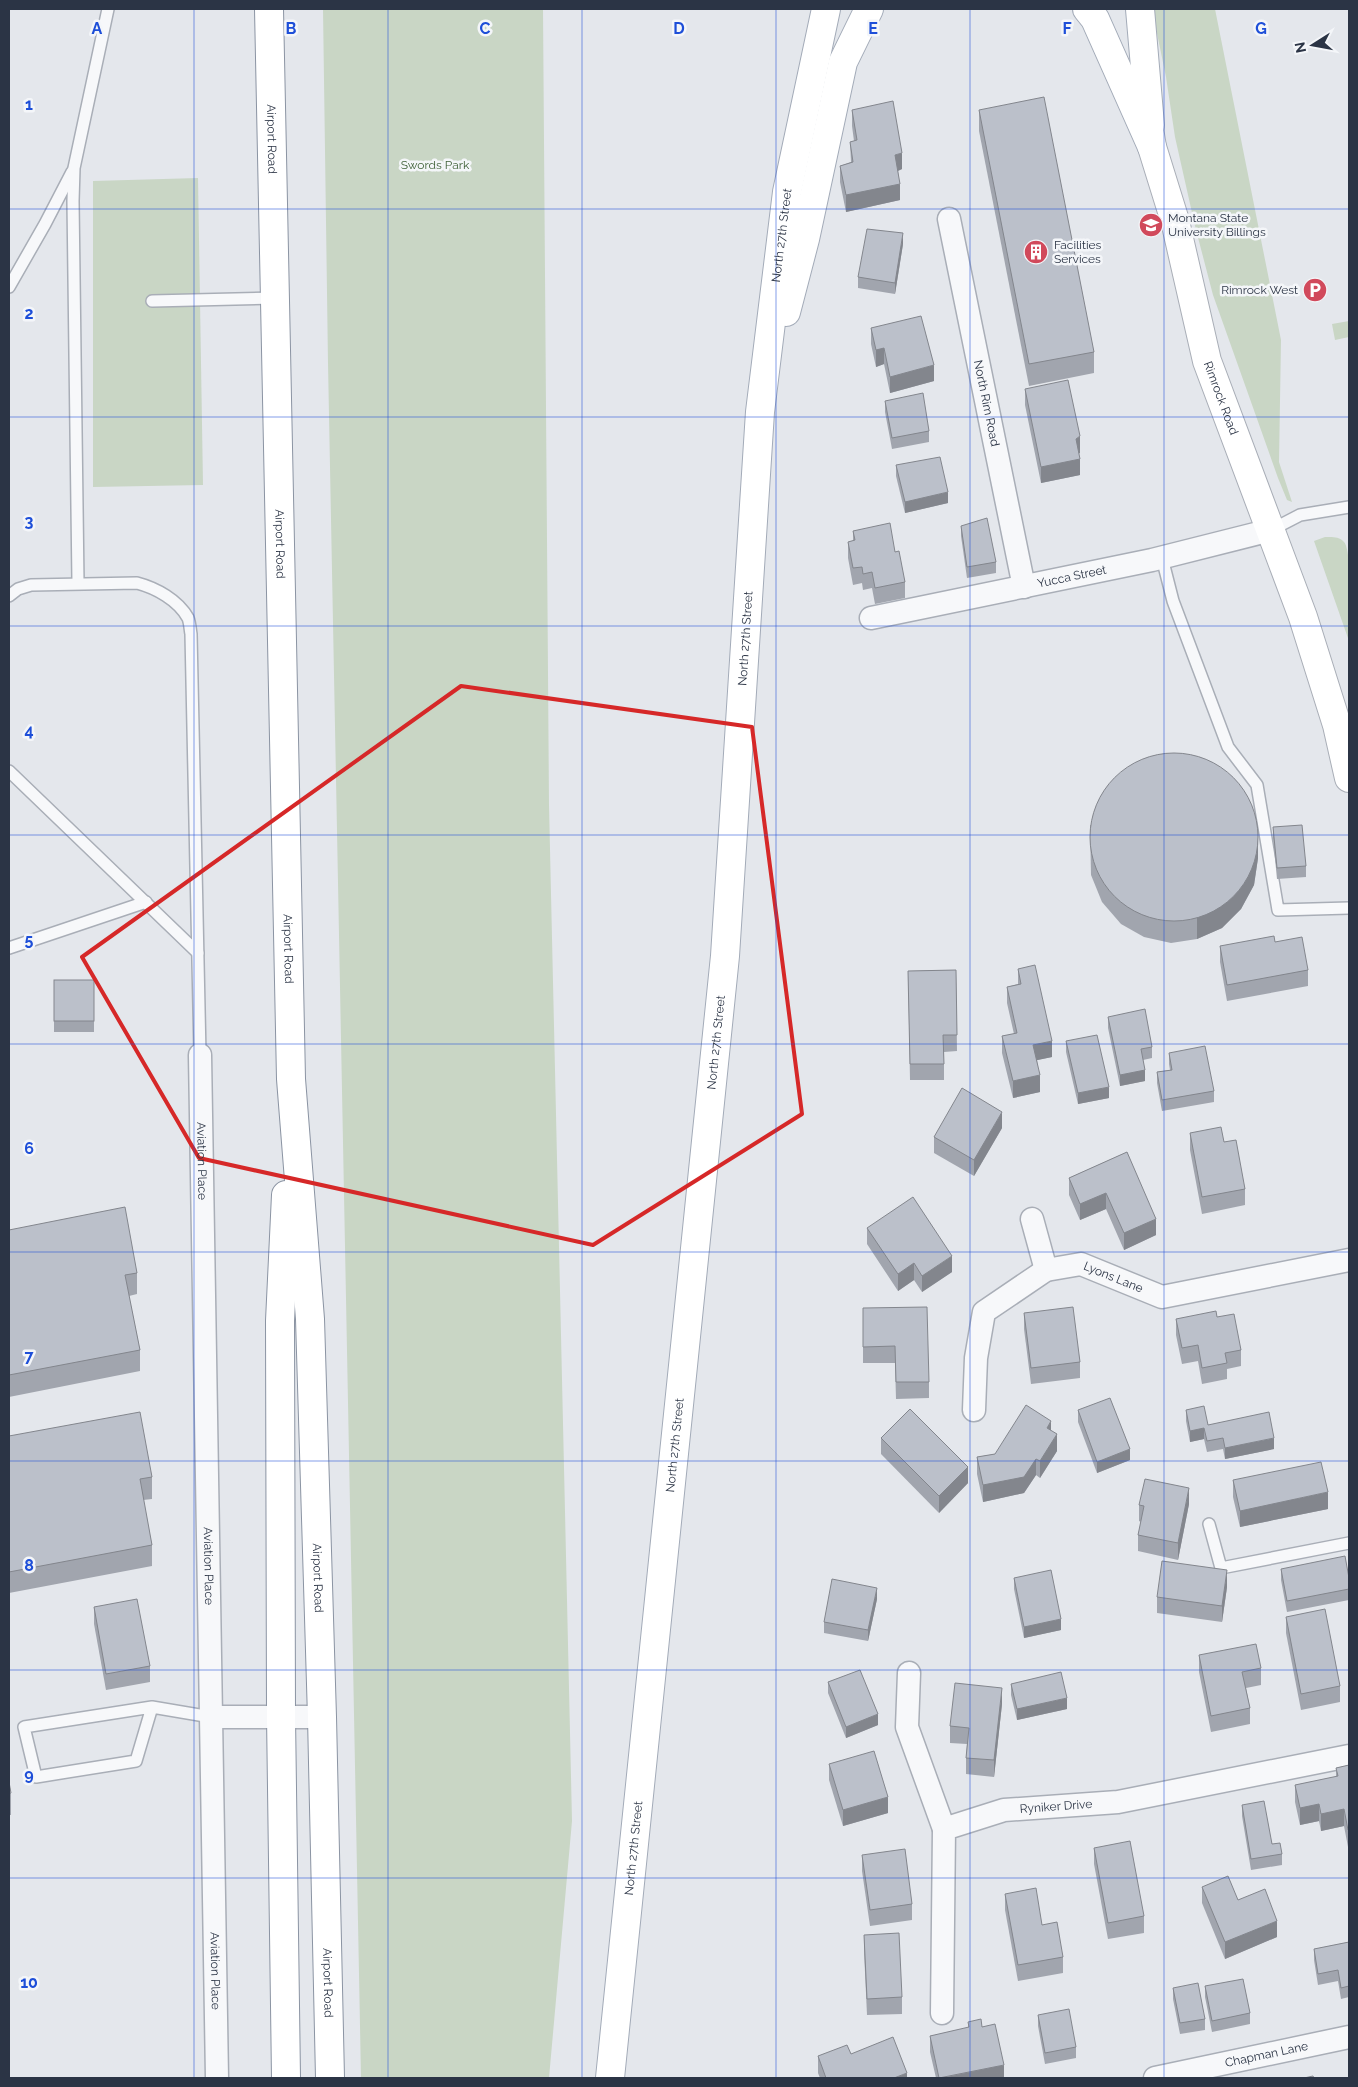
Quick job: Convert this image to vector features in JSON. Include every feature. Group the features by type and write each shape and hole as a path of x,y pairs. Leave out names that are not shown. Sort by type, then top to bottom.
{"main road":[{"name":"Airport Road","path":"269,9 291,1079 310,1319 322,1717 330,2078"},
{"name":"North 27th Street","path":"610,2078 724,956 760,412 786,192 826,9"},
{"path":"760,412 805,239 842,62 869,9"},
{"path":"1087,9 1095,19 1152,146"},
{"name":"Rimrock Road","path":"1128,9 1152,146 1175,221 1207,361 1343,724 1349,778"},
{"path":"1140,9 1152,146"},
{"name":"Airport Road","path":"286,2078 281,1716 280,1321 291,1079"}],"street":[{"name":"North Rim Road","path":"948,219 1024,586"},
{"name":"Yucca Street","path":"871,618 1162,558 1271,530"},
{"name":"Aviation Place","path":"200,1055 217,2078"},
{"path":"1032,1219 1046,1270"},
{"name":"Lyons Lane","path":"974,1410 976,1358 984,1312 1046,1270 1081,1264 1162,1297 1349,1260"},
{"path":"909,1673 908,1727 944,1829 942,2013"},
{"path":"211,1717 322,1717"},
{"name":"Ryniker Drive","path":"944,1829 1004,1810 1118,1802 1349,1756"},
{"name":"Chapman Lane","path":"1155,2078 1349,2037"}],"lane":[{"path":"78,583 72,201 74,168 108,9"},
{"path":"9,286 45,224 74,168"},
{"path":"152,301 275,298"},
{"path":"1271,530 1300,515 1349,507"},
{"path":"1162,558 1173,601 1228,747 1257,785 1278,910 1349,908"},
{"path":"9,596 18,589 31,585 137,583 167,596 188,619 191,634 200,1055"},
{"path":"9,771 198,953"},
{"path":"9,948 146,902"},
{"path":"1209,1524 1220,1568 1349,1543"},
{"path":"152,1707 136,1761 36,1777 24,1727 152,1707 211,1717"}],"highlighted area":[{"path":"461,686 752,727 802,1114 593,1245 199,1158 82,957"}],"green space":[{"name":"Swords Park","path":"323,9 543,9 549,805 572,1821 549,2078 361,2078 328,363"},
{"path":"1152,9 1215,9 1281,340 1279,462 1292,502 1287,500 1278,478 1213,295 1175,137 1166,77"},
{"path":"198,178 203,485 93,487 93,181"},
{"path":"1349,321 1349,337 1335,340 1332,324"},
{"path":"1325,537 1340,539 1347,548 1350,573 1349,641 1314,541"}],"building":[{"name":"Facilities Services","path":"1044,97 1094,352 1029,364 979,110"},
{"path":"893,101 902,153 895,155 900,184 846,195 840,166 853,162 850,142 857,140 852,110"},
{"path":"867,229 903,233 895,283 858,277"},
{"path":"921,316 934,365 890,377 884,348 876,350 871,328"},
{"path":"1068,380 1080,436 1076,439 1080,459 1041,467 1025,389"},
{"path":"923,393 929,431 892,438 885,401"},
{"path":"940,457 948,492 905,502 896,465"},
{"path":"987,518 996,562 967,567 961,526"},
{"path":"890,523 895,552 899,551 905,582 875,588 872,572 863,574 862,567 853,568 848,542 855,540 853,531"},
{"path":"1174,753 1198,757 1213,763 1227,772 1239,784 1248,798 1254,813 1258,837 1254,861 1248,876 1239,890 1227,902 1213,911 1198,917 1174,921 1150,917 1135,911 1121,902 1109,890 1100,876 1094,861 1090,837 1094,813 1100,798 1109,784 1121,772 1135,763 1150,757"},
{"path":"1302,825 1306,866 1277,868 1273,827"},
{"path":"1274,936 1275,942 1302,937 1308,970 1227,985 1220,946"},
{"path":"1035,965 1052,1041 1033,1045 1040,1075 1013,1081 1002,1036 1017,1033 1007,987 1021,984 1018,969"},
{"path":"956,970 957,1035 943,1035 944,1064 910,1064 908,971"},
{"path":"54,980 94,980 94,1021 54,1021"},
{"path":"1145,1009 1152,1047 1141,1049 1145,1070 1120,1075 1108,1017"},
{"path":"1097,1035 1109,1087 1078,1093 1066,1041"},
{"path":"1205,1046 1214,1091 1162,1100 1157,1072 1172,1070 1169,1053"},
{"path":"962,1088 1002,1112 974,1160 934,1137"},
{"path":"1221,1127 1224,1142 1236,1140 1245,1189 1202,1197 1190,1133"},
{"path":"1127,1152 1156,1219 1124,1233 1106,1193 1080,1204 1069,1178"},
{"path":"913,1197 952,1256 922,1276 914,1263 898,1274 867,1228"},
{"path":"125,1207 137,1273 125,1275 140,1350 9,1375 9,1230"},
{"path":"927,1307 929,1382 896,1382 895,1346 863,1347 863,1308"},
{"path":"1073,1307 1080,1362 1031,1368 1024,1313"},
{"path":"1216,1311 1217,1317 1234,1314 1241,1350 1225,1353 1227,1363 1202,1368 1198,1345 1182,1348 1176,1319"},
{"path":"1110,1398 1130,1449 1097,1462 1078,1410"},
{"path":"1026,1405 1051,1421 1047,1428 1057,1434 1040,1461 1036,1459 1024,1477 983,1485 977,1457 995,1454"},
{"path":"1204,1406 1208,1425 1269,1412 1274,1438 1225,1448 1223,1438 1207,1441 1204,1428 1190,1431 1186,1410"},
{"path":"910,1409 968,1467 939,1496 881,1438"},
{"path":"140,1412 152,1477 140,1479 152,1545 9,1572 9,1436"},
{"path":"1321,1462 1328,1492 1240,1511 1233,1480"},
{"path":"1145,1479 1189,1488 1178,1543 1138,1535 1144,1506 1139,1505"},
{"path":"1345,1556 1349,1589 1287,1601 1281,1569"},
{"path":"1162,1561 1227,1570 1222,1606 1157,1597"},
{"path":"1051,1570 1061,1619 1024,1627 1014,1578"},
{"path":"832,1579 877,1588 868,1630 824,1622"},
{"path":"137,1599 150,1666 106,1674 94,1607"},
{"path":"1325,1609 1340,1686 1301,1694 1286,1617"},
{"path":"1256,1644 1261,1668 1242,1672 1250,1708 1211,1716 1199,1655"},
{"path":"860,1670 878,1714 846,1727 828,1682"},
{"path":"1061,1672 1067,1698 1017,1709 1011,1684"},
{"path":"955,1683 1002,1688 994,1760 966,1758 969,1728 950,1726"},
{"path":"874,1751 888,1797 843,1810 829,1764"},
{"path":"1349,1765 1349,1830 1344,1809 1321,1814 1319,1804 1300,1808 1295,1785 1338,1776 1336,1768"},
{"path":"1264,1801 1272,1844 1280,1843 1282,1854 1251,1859 1242,1805"},
{"path":"1130,1841 1144,1916 1108,1923 1094,1848"},
{"path":"905,1849 912,1904 870,1910 862,1855"},
{"path":"1228,1876 1238,1900 1265,1889 1277,1921 1225,1942 1202,1887"},
{"path":"1036,1888 1042,1925 1057,1922 1063,1957 1018,1965 1005,1894"},
{"path":"899,1933 902,1997 867,1999 864,1935"},
{"path":"1349,1942 1349,1986 1341,1988 1338,1970 1318,1974 1314,1949"},
{"path":"1243,1979 1250,2013 1212,2021 1205,1986"},
{"path":"1198,1983 1205,2019 1180,2023 1173,1988"},
{"path":"1069,2009 1076,2047 1045,2053 1038,2015"},
{"path":"981,2019 982,2027 995,2024 1004,2065 939,2078 930,2036 969,2027 968,2022"},
{"path":"893,2037 907,2073 894,2078 826,2078 818,2056 847,2045 851,2054"}],"place":[{"name":"Montana State University Billings","path":"1151,225"},
{"name":"Facilities Services","path":"1036,252"},
{"name":"Rimrock West","path":"1315,290"}]}
